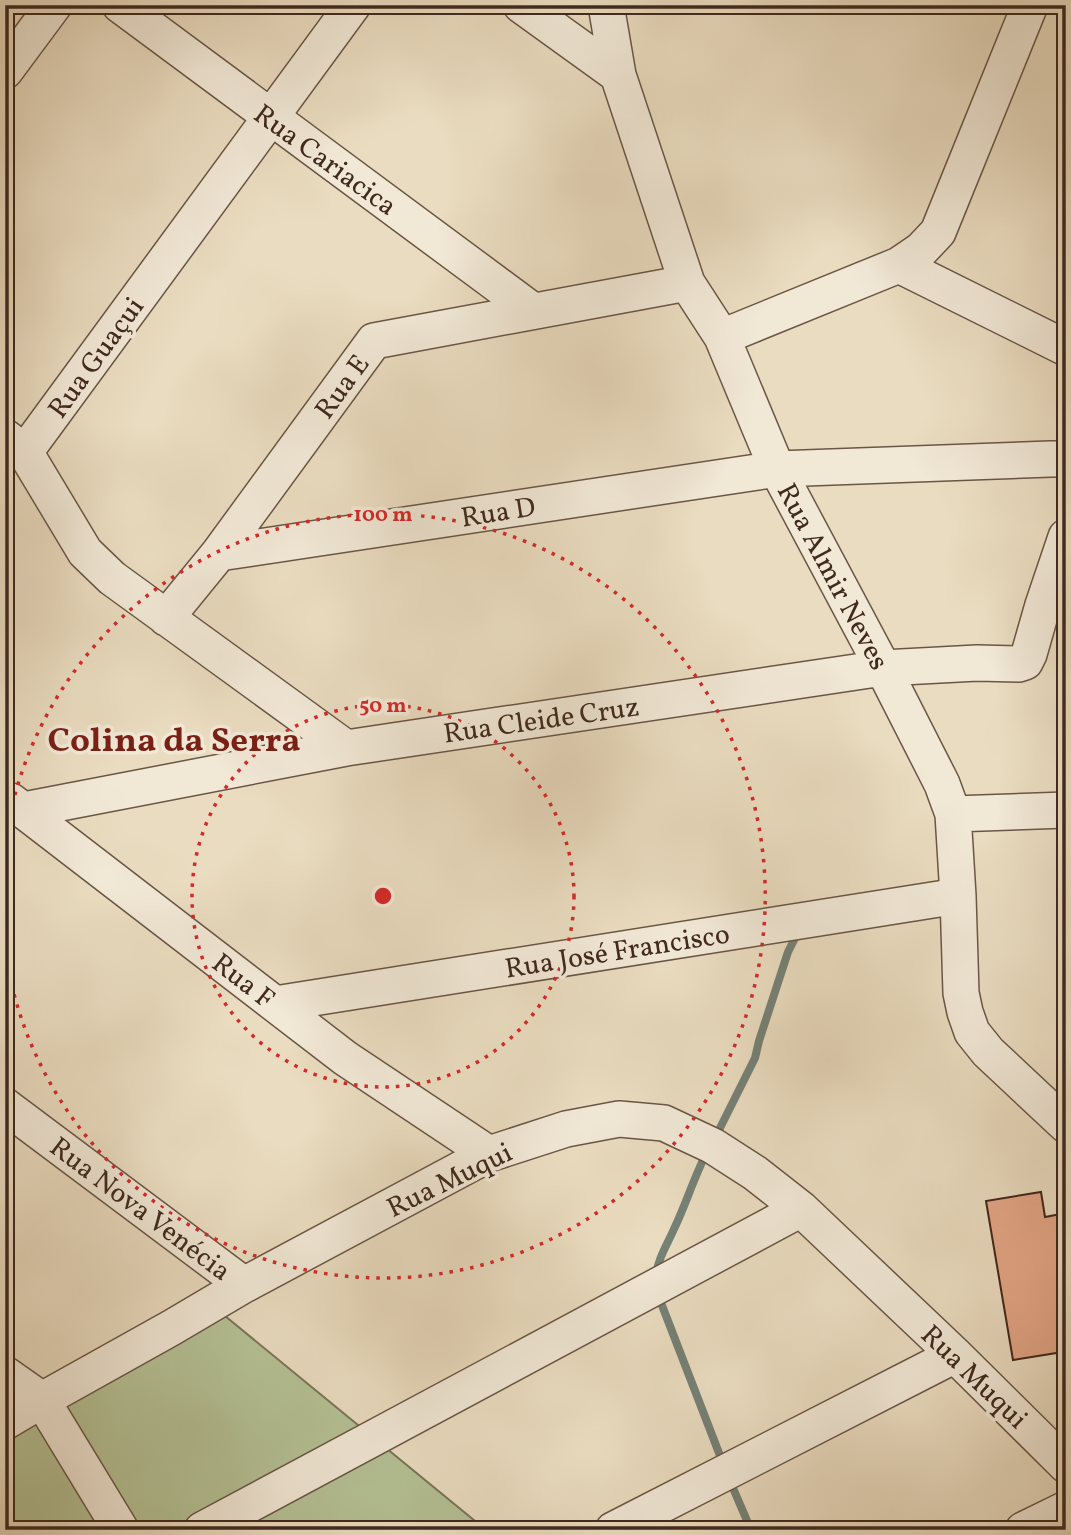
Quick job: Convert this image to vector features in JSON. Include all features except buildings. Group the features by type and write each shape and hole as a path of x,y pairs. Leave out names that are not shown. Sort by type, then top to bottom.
{"street":[{"path":"5,71 54,5"},
{"name":"Rua Cariacica","path":"120,5 533,311"},
{"name":"Rua Guaçui","path":"346,748 112,578 85,552 15,444 270,118 353,5"},
{"path":"521,5 618,75"},
{"name":"Rua Almir Neves","path":"606,5 618,75 687,283 722,337 777,469 883,668 942,784 953,814 961,993 972,1032 988,1052 1066,1125"},
{"path":"722,337 899,265 921,250 938,232 1030,5"},
{"path":"899,265 1066,348"},
{"name":"Rua E","path":"166,618 219,554 374,341 687,283"},
{"name":"Rua D","path":"219,554 777,469 1066,459"},
{"name":"Rua Cleide Cruz","path":"15,803 346,748 883,668 977,663 1020,664 1025,662 1029,654 1066,537"},
{"name":"Rua F","path":"15,803 345,1058 489,1154"},
{"path":"953,814 1066,810"},
{"name":"Rua José Francisco","path":"275,1004 958,896"},
{"name":"Rua Nova Venécia","path":"5,1106 244,1285"},
{"name":"Rua Muqui","path":"5,1422 244,1285 489,1154 566,1129 619,1119 664,1123 713,1146 755,1172 801,1209 1066,1465"},
{"path":"202,1530 801,1209"},
{"path":"613,1530 954,1355"},
{"path":"5,1374 42,1400 121,1530"},
{"path":"1023,1530 1066,1509"}],"green space":[{"path":"219,1311 486,1530 5,1530 5,1409"}],"waterway":[{"path":"715,1138 755,1058 788,952 799,930"},
{"path":"656,1276 661,1257 707,1152"},
{"path":"658,1295 724,1466"},
{"path":"730,1481 751,1530"}],"district":[{"name":"Colina da Serra","path":"174,739"}]}
